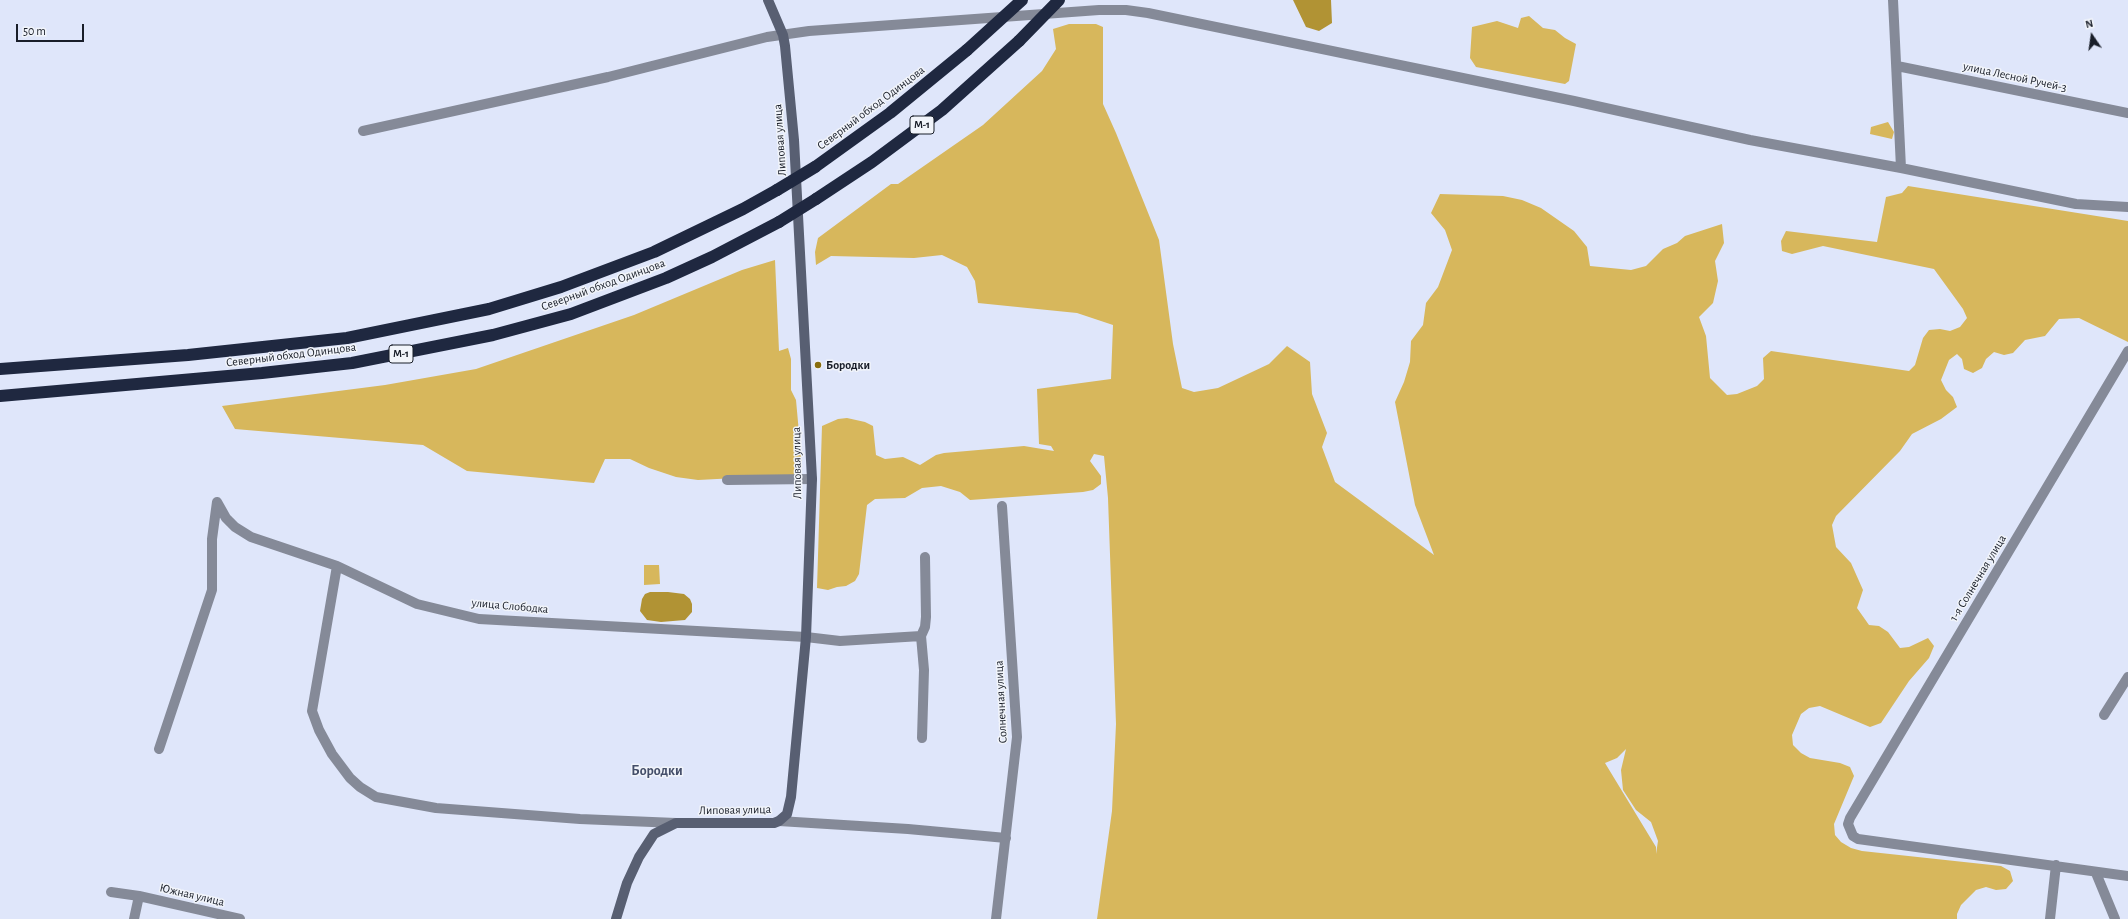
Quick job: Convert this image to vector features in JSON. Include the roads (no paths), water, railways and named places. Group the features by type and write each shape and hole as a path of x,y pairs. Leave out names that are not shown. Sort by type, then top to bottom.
{"highway":[{"name":"Северный обход Одинцова","path":"0,369 188,355 339,339 488,309 561,287 654,252 700,231 777,190 815,167 890,114 967,50 1022,0"},
{"name":"Северный обход Одинцова","path":"0,396 262,374 352,363 493,336 571,314 666,278 712,257 779,222 816,199 872,162 942,110 1019,41 1059,0"}],"street":[{"name":"Липовая улица","path":"676,823 764,824 779,822 787,814 791,797 806,637 812,479 794,140 783,35 768,0"},
{"path":"1893,0 1901,168"},
{"path":"363,131 608,77 754,40 809,30 1099,10 1141,12 1574,101 1750,140 1901,168 2076,204 2128,207"},
{"name":"улица Лесной Ручей-3","path":"1897,66 2128,113"},
{"name":"1-я Солнечная улица","path":"2056,866 1858,839 1853,836 1849,830 1850,818 2128,351"},
{"path":"727,480 812,479"},
{"name":"улица Слободка","path":"159,749 212,590 212,539 217,502 226,518 235,527 251,537 337,566 417,604 479,619 806,637 840,641 921,636"},
{"name":"Солнечная улица","path":"996,919 1017,737 1002,506"},
{"path":"922,738 924,670 921,636 925,627 926,617 925,557"},
{"path":"337,566 312,711 319,730 332,754 350,778 360,787 376,797 436,808 580,819 676,823"},
{"path":"2104,715 2128,677"},
{"path":"779,822 908,829 1006,838"},
{"path":"616,919 627,883 647,844 654,834 676,823"},
{"path":"2050,919 2056,866 2096,873 2128,876"},
{"path":"2096,873 2115,919"},
{"name":"Южная улица","path":"111,892 139,896 240,919"},
{"path":"134,919 139,896"}],"place":[{"name":"Бородки","path":"818,365"}],"district":[{"name":"Бородки","path":"657,771"}]}
